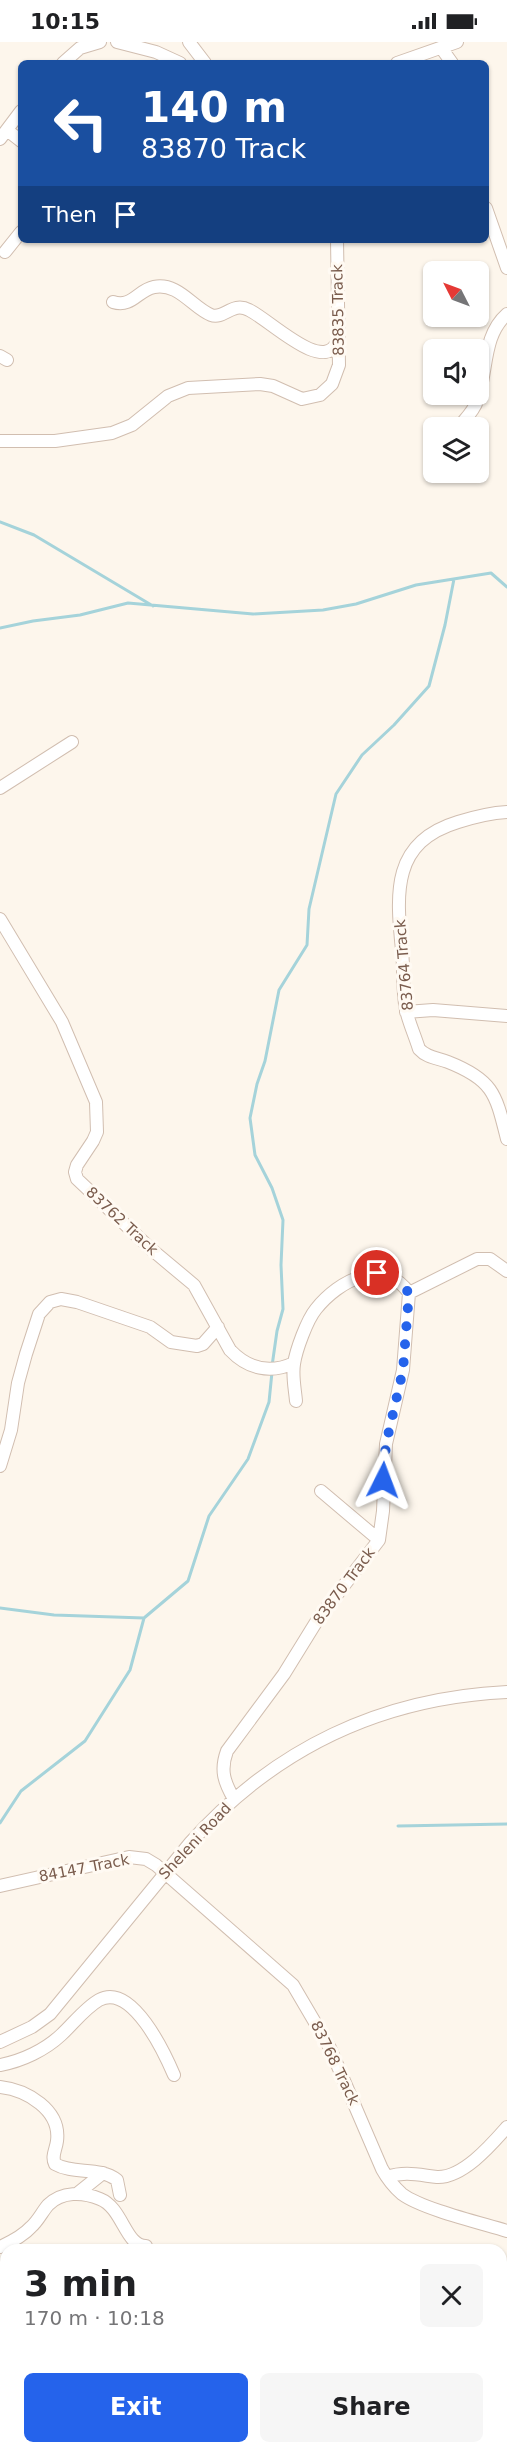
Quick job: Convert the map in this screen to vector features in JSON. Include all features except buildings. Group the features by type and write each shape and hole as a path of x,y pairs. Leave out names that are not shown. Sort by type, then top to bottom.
{"street":[{"path":"65,60 73,47 100,42"},
{"path":"117,42 156,52 173,60"},
{"path":"189,42 203,60"},
{"path":"407,60 457,42"},
{"path":"442,49 450,60"},
{"path":"18,115 3,135 18,140"},
{"path":"489,217 507,268"},
{"path":"5,252 18,236"},
{"name":"83835 Track","path":"0,441 55,441 112,433 132,425 168,396 188,388 260,384 273,386 302,399 313,398 327,391 336,376 339,364 337,243"},
{"path":"113,302 128,303 147,289 161,287 182,294 211,315 218,315 236,307 247,309 271,322 297,342 318,352 333,350 337,342"},
{"path":"466,417 477,401 491,337 507,314"},
{"path":"0,788 72,742"},
{"name":"83764 Track","path":"507,812 483,815 438,829 420,840 409,859 402,878 398,903 406,1012 421,1052 476,1075 491,1091 500,1106 507,1139"},
{"name":"83762 Track","path":"0,919 62,1022 96,1102 97,1132 76,1165 77,1179 151,1249 194,1285 230,1350 237,1357 263,1370 272,1370 294,1363"},
{"path":"406,1012 441,1010 507,1016"},
{"path":"296,1401 294,1363 308,1323 315,1310 347,1283 369,1274 393,1278 409,1293 477,1258 490,1258 507,1270"},
{"name":"83870 Track","path":"234,1799 223,1775 223,1763 227,1751 284,1674 318,1619 379,1540 383,1510 386,1444 403,1370 409,1293"},
{"path":"0,1466 11,1430 18,1383 26,1354 39,1314 50,1302 61,1299 76,1302 150,1328 171,1342 197,1346 203,1344 218,1327"},
{"path":"321,1491 379,1540"},
{"name":"Sheleni Road","path":"0,2042 32,2027 50,2014 165,1872 207,1824 263,1776 301,1752 359,1722 416,1703 450,1696 507,1692"},
{"name":"84147 Track","path":"0,1886 129,1857 146,1859 165,1872"},
{"name":"83768 Track","path":"165,1872 293,1985 330,2048 387,2176 403,2194 420,2203 507,2231"},
{"path":"0,2065 33,2054 59,2037 97,2001 106,1998 124,2004 137,2013 151,2030 174,2075"},
{"path":"0,2086 24,2093 38,2101 52,2115 57,2130 54,2163 58,2166 103,2173 117,2180 120,2195"},
{"path":"387,2176 407,2172 437,2176 450,2175 474,2160 493,2144 507,2127"},
{"path":"5,2244 28,2230 54,2200 78,2193 103,2173"},
{"path":"78,2193 109,2204 123,2221 135,2244"}],"waterway":[{"path":"0,522 34,535 153,606"},
{"path":"0,628 80,615 128,603 253,614 323,610 356,604 416,585 491,573 507,587"},
{"path":"272,1366 283,1309 281,1265 283,1220 272,1188 255,1155 250,1118 257,1084 265,1061 279,990 307,945 309,909 336,794 362,755 394,725 429,686 454,579"},
{"path":"0,1608 54,1615 144,1618 188,1581 209,1516 248,1459 269,1402 272,1372"},
{"path":"0,1823 21,1791 85,1741 130,1670 144,1618"},
{"path":"398,1826 507,1824"}],"route":[{"path":"377,1273 393,1278 409,1293 403,1370 386,1444 383,1480"}]}
